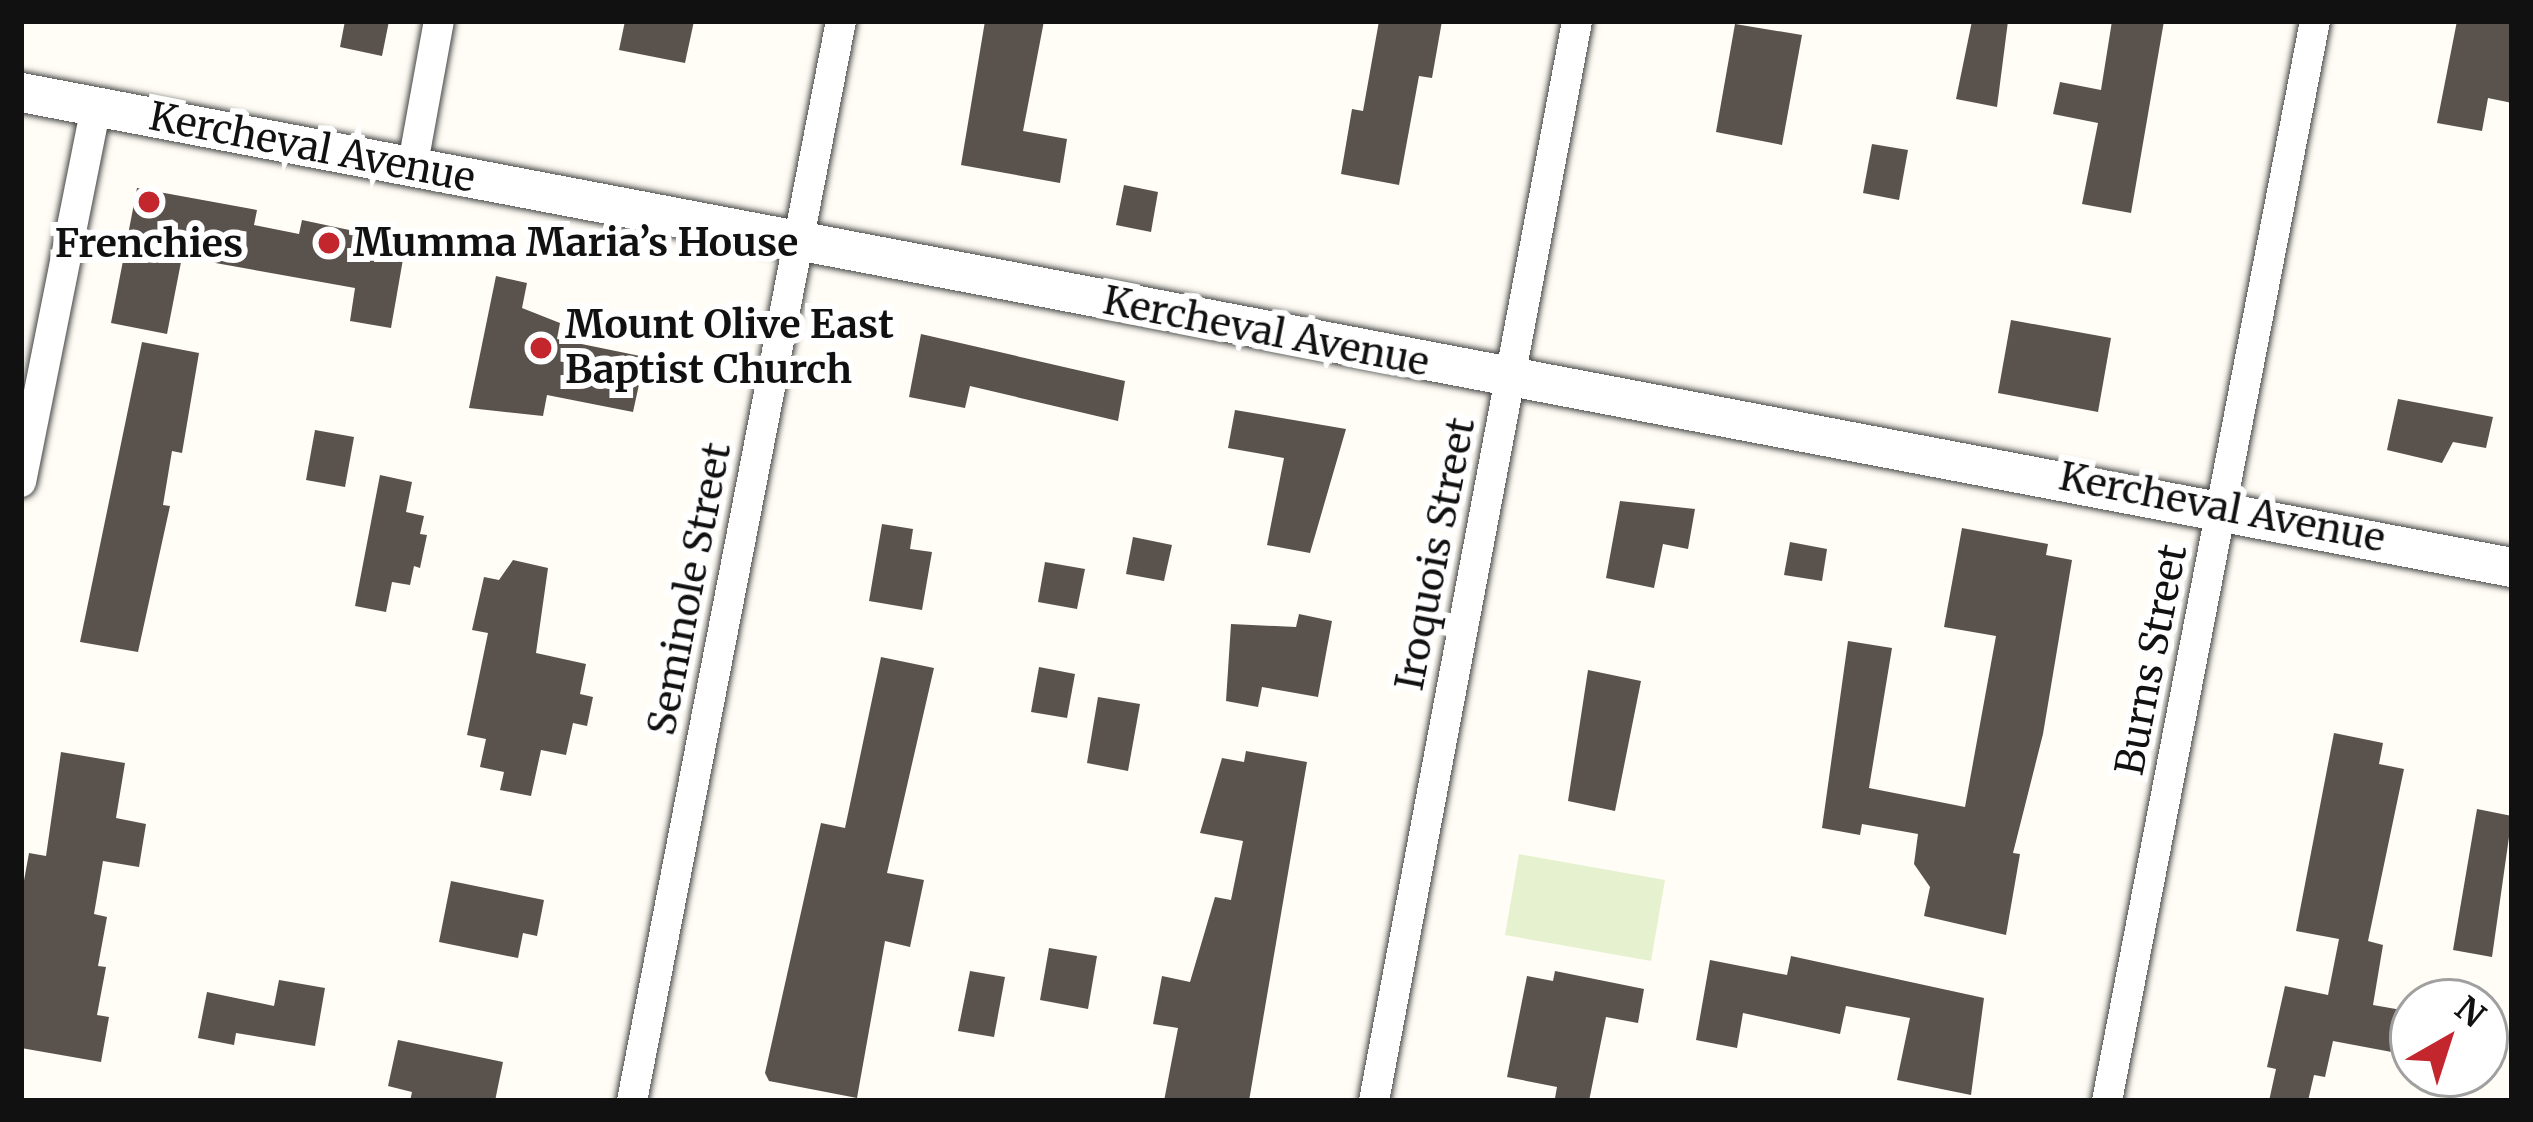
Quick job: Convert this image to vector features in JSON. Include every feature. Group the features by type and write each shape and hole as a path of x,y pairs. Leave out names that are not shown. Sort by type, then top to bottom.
{"street":[{"path":"412,169 439,21"},
{"name":"Seminole Street","path":"632,1101 841,21"},
{"name":"Iroquois Street","path":"1374,1101 1577,21"},
{"name":"Burns Street","path":"2107,1101 2315,21"},
{"name":"Kercheval Avenue","path":"21,92 797,244 2222,508 2512,567"},
{"path":"21,482 96,106"}],"green space":[{"path":"1519,854 1665,880 1651,961 1505,935"}],"building":[{"path":"345,21 389,21 382,56 340,47"},
{"path":"625,21 694,21 685,63 619,50"},
{"path":"985,21 1044,21 1023,131 1067,139 1060,183 961,165"},
{"path":"1379,21 1442,21 1432,78 1419,76 1399,185 1341,174 1352,109 1363,111"},
{"path":"1972,21 2008,21 1997,107 1956,99"},
{"path":"2112,21 2164,21 2131,213 2082,204 2098,123 2053,114 2060,82 2101,90"},
{"path":"2457,21 2512,21 2512,103 2488,98 2482,131 2437,123"},
{"path":"1735,24 1802,35 1782,145 1716,132"},
{"path":"1872,144 1908,150 1899,200 1863,193"},
{"path":"1124,185 1158,192 1151,232 1116,225"},
{"path":"137,188 257,210 254,225 299,234 302,220 406,242 391,328 350,321 355,288 182,257 167,334 111,323"},
{"name":"Mount Olive East Baptist Church","path":"496,276 527,283 522,308 560,323 557,339 645,357 633,412 547,395 543,416 469,408"},
{"path":"2011,320 2111,338 2098,412 1998,393"},
{"path":"921,334 1125,381 1118,421 970,386 965,408 909,397"},
{"path":"142,342 199,353 182,453 172,451 163,505 170,506 138,652 80,642"},
{"path":"2398,399 2493,417 2486,448 2453,442 2442,463 2387,450"},
{"path":"1235,410 1346,429 1310,553 1267,545 1284,458 1228,448"},
{"path":"315,430 354,437 345,487 306,480"},
{"path":"380,475 412,482 406,512 424,516 420,534 427,535 420,568 414,566 410,585 392,582 386,612 355,606"},
{"path":"1620,501 1695,509 1688,549 1663,544 1654,588 1606,578"},
{"path":"882,524 913,529 910,549 932,552 922,610 869,601"},
{"path":"1962,528 2048,544 2046,555 2072,560 2043,734 2013,853 2020,854 2006,935 1924,916 1930,887 1914,864 1918,834 1862,824 1860,835 1822,828 1848,641 1892,648 1869,788 1965,807 1996,636 1944,627"},
{"path":"1133,537 1172,545 1164,581 1126,574"},
{"path":"1790,542 1827,549 1822,581 1784,575"},
{"path":"513,560 548,568 536,653 586,664 580,694 593,697 587,726 573,723 566,755 541,750 531,796 500,790 504,772 480,767 486,739 467,735 488,633 472,630 484,577 499,580"},
{"path":"1045,562 1085,569 1077,609 1038,602"},
{"path":"1299,614 1332,621 1318,697 1262,687 1258,707 1226,701 1231,624 1296,627"},
{"path":"881,657 934,668 887,873 924,880 910,947 885,941 857,1098 769,1081 765,1073 821,823 845,828"},
{"path":"1039,667 1075,674 1067,718 1031,712"},
{"path":"1588,670 1641,681 1615,811 1568,801"},
{"path":"1098,697 1140,704 1128,771 1087,763"},
{"path":"2334,733 2383,743 2379,764 2404,769 2368,941 2383,945 2373,1005 2389,1008 2389,1052 2333,1041 2325,1077 2314,1075 2308,1101 2269,1101 2276,1069 2267,1067 2285,986 2328,995 2339,939 2296,931"},
{"path":"1246,751 1307,762 1249,1101 1164,1101 1178,1028 1153,1024 1162,976 1190,982 1215,897 1231,900 1243,841 1200,833 1222,758 1244,762"},
{"path":"61,752 125,763 116,818 146,824 139,867 103,861 94,914 107,917 98,966 106,967 97,1015 109,1017 101,1062 21,1048 21,897 29,853 46,856"},
{"path":"2477,809 2512,816 2492,957 2453,950"},
{"path":"451,881 544,900 537,936 523,933 518,958 439,942"},
{"path":"1049,948 1097,956 1088,1009 1040,1000"},
{"path":"1791,956 1984,998 1971,1095 1897,1080 1910,1018 1846,1006 1840,1034 1743,1013 1737,1048 1696,1040 1710,960 1787,975"},
{"path":"970,971 1005,977 994,1037 958,1031"},
{"path":"1555,971 1644,989 1638,1023 1606,1017 1589,1101 1555,1098 1557,1087 1507,1077 1527,976 1553,981"},
{"path":"279,980 325,988 315,1046 236,1033 234,1045 198,1038 207,992 274,1006"},
{"path":"398,1040 503,1062 495,1101 410,1101 412,1092 388,1086"}],"place":[{"name":"Frenchies","path":"149,202"},
{"name":"Mumma Maria’s House","path":"329,243"},
{"name":"Mount Olive East Baptist Church","path":"541,348"}]}
